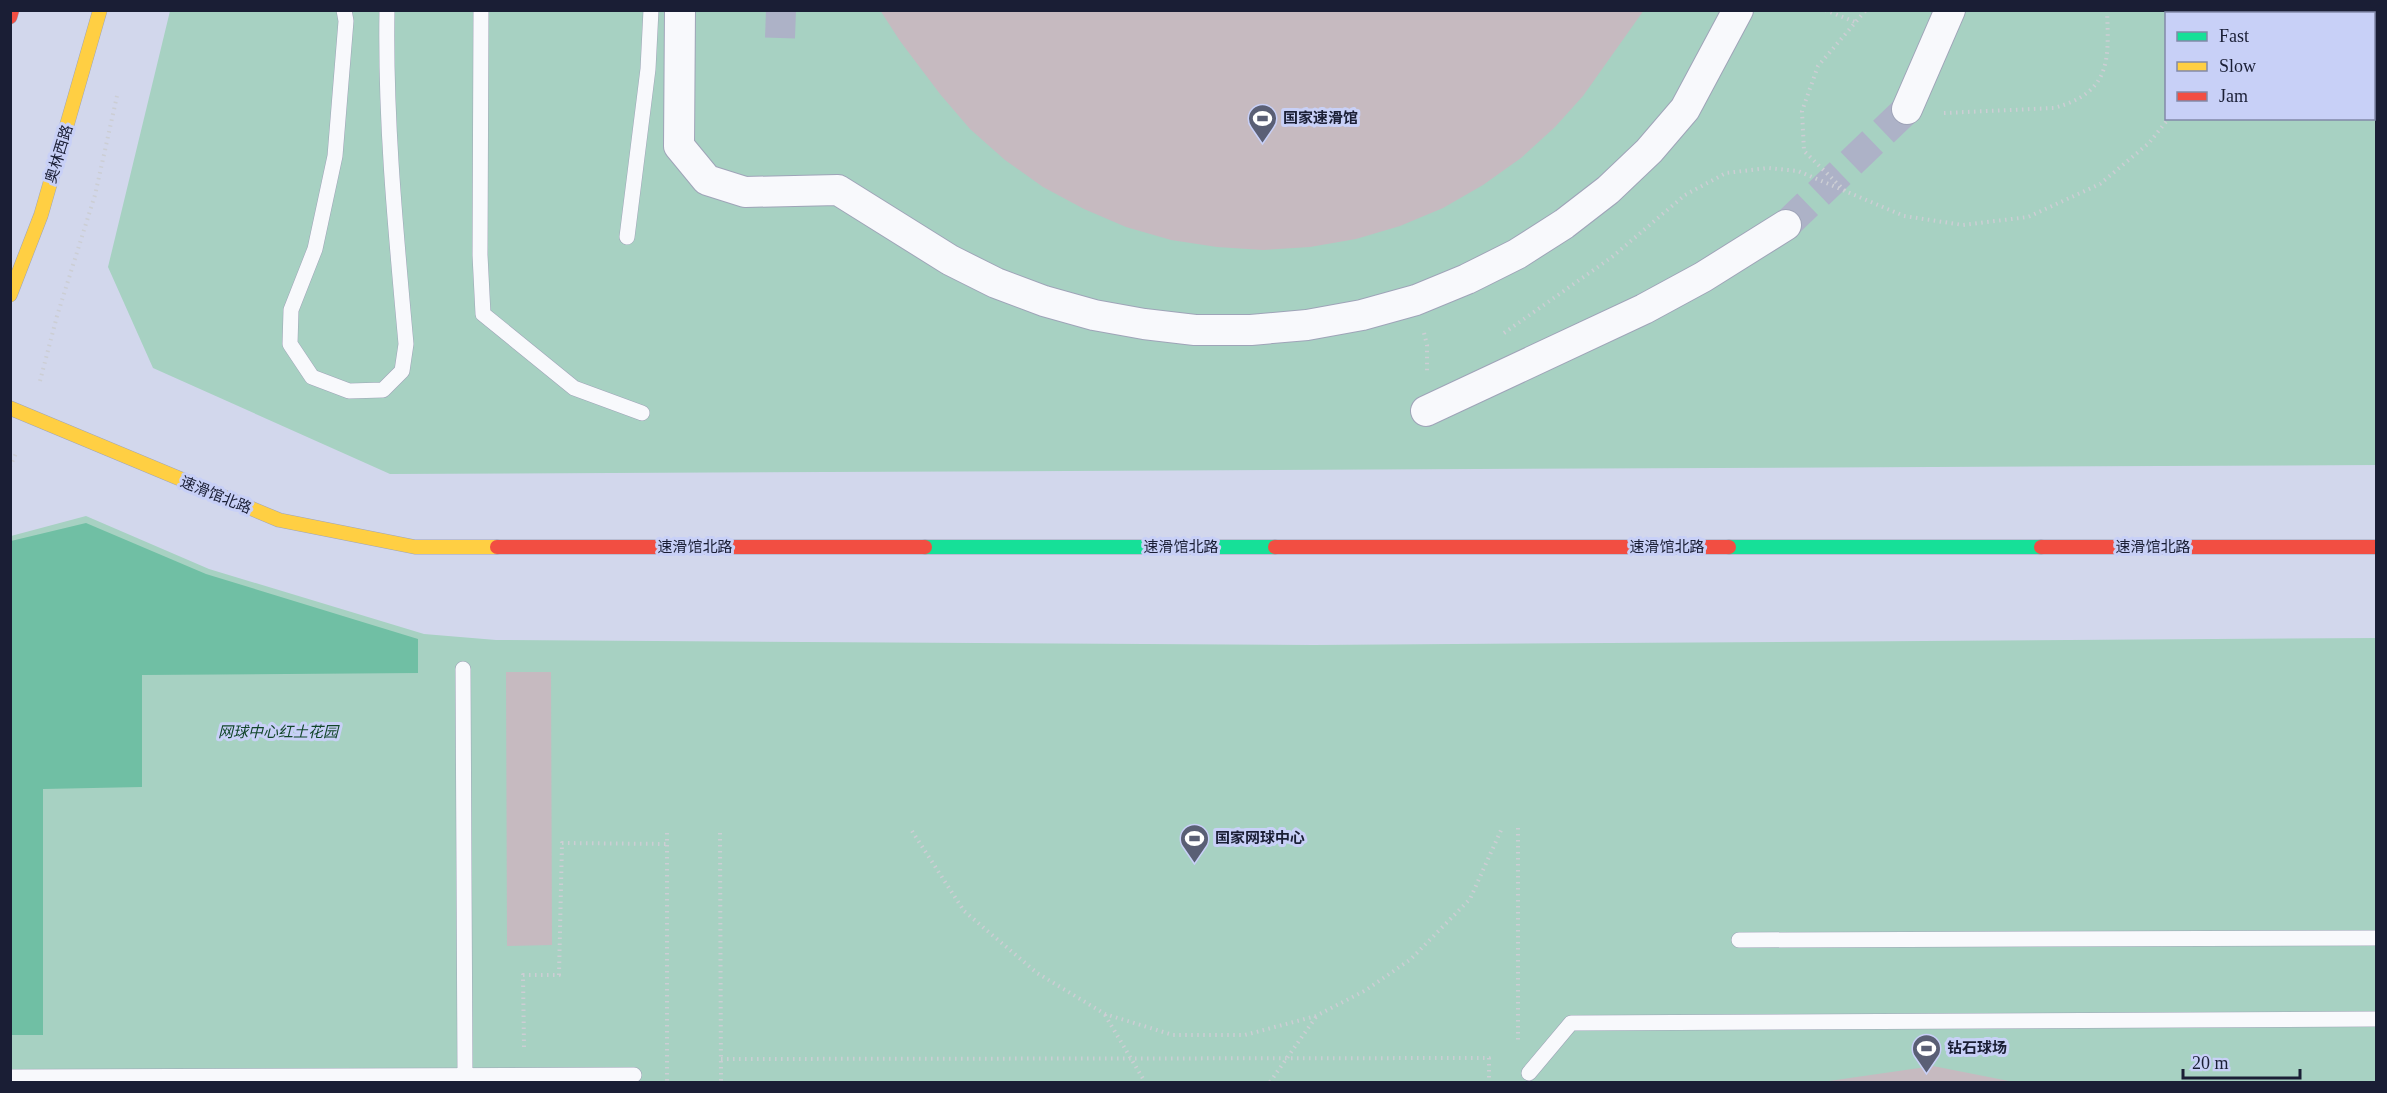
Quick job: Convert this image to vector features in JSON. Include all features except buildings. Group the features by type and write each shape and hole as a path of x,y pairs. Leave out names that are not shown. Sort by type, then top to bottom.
{"street":[{"path":"10,17 12,10"},
{"name":"奥林西路","path":"10,295 41,214 100,10"},
{"path":"680,10 679,146 707,180 745,192 838,190 950,260 996,283 1044,301 1094,315 1195,330 1251,330 1307,325 1362,315 1416,300 1467,279 1517,254 1564,224 1608,190 1649,151 1685,109 1738,10"},
{"path":"1907,109 1950,10"},
{"path":"1426,411 1644,309 1703,277 1786,225"},
{"name":"速滑馆北路","path":"10,408 279,520 415,546 2376,547"}],"lane":[{"path":"344,10 346,21 335,156 315,249 291,310 290,344 312,377 349,391 383,390 402,371 406,344 390,154 386,74 387,10"},
{"path":"481,10 480,255 483,314 574,388 642,413"},
{"path":"627,237 648,69 651,10"},
{"path":"463,669 465,1075"},
{"path":"1739,940 2376,938"},
{"path":"1528,1073 1571,1023 2376,1019"},
{"path":"10,1077 634,1076"}],"path":[{"path":"1825,10 1855,22"},
{"path":"1847,193 1804,151 1802,111 1818,66 1866,10"},
{"path":"1907,109 1950,114 2054,108 2070,104 2084,96 2096,84 2105,69 2109,52 2107,10"},
{"path":"10,467 31,417 57,316 95,195 120,86"},
{"path":"1416,300 1427,345 1426,411"},
{"path":"912,831 964,911 1037,974 1105,1014 1173,1035 1245,1035 1317,1016 1366,990 1411,959 1470,899 1502,828"},
{"path":"1518,828 1518,1048"},
{"path":"667,833 667,1083"},
{"path":"720,833 721,1083"},
{"path":"524,1075 523,975 559,975 562,843 667,844"},
{"path":"1105,1014 1145,1083"},
{"path":"1270,1083 1317,1016"},
{"path":"721,1059 1489,1058 1489,1083"}],"green space":[{"name":"国家速滑馆","path":"170,11 2376,11 2376,465 390,474 153,368 108,267"},
{"name":"国家网球中心","path":"86,516 209,569 424,634 496,640 1314,645 2376,638 2376,1082 11,1082 11,536"},
{"path":"86,523 206,574 418,639 418,673 142,675 142,787 43,789 43,1035 11,1035 11,541"}],"tunnel":[{"path":"780,38 781,10"},
{"path":"1786,225 1907,109"}],"traffic: fast":[{"path":"925,547 1275,547"},
{"path":"1729,547 2041,547"}],"traffic: slow":[{"path":"10,295 41,215 100,10"},
{"path":"10,408 279,520 415,547 497,547"}],"traffic: jam":[{"path":"10,17 12,10"},
{"path":"497,547 925,547"},
{"path":"1275,547 1729,547"},
{"path":"2041,547 2376,547"}],"place":[{"name":"国家速滑馆","path":"1262,144"},
{"name":"国家网球中心","path":"1194,864"},
{"name":"钻石球场","path":"1926,1074"}],"park label":[{"name":"网球中心红土花园","path":"278,732"}]}
